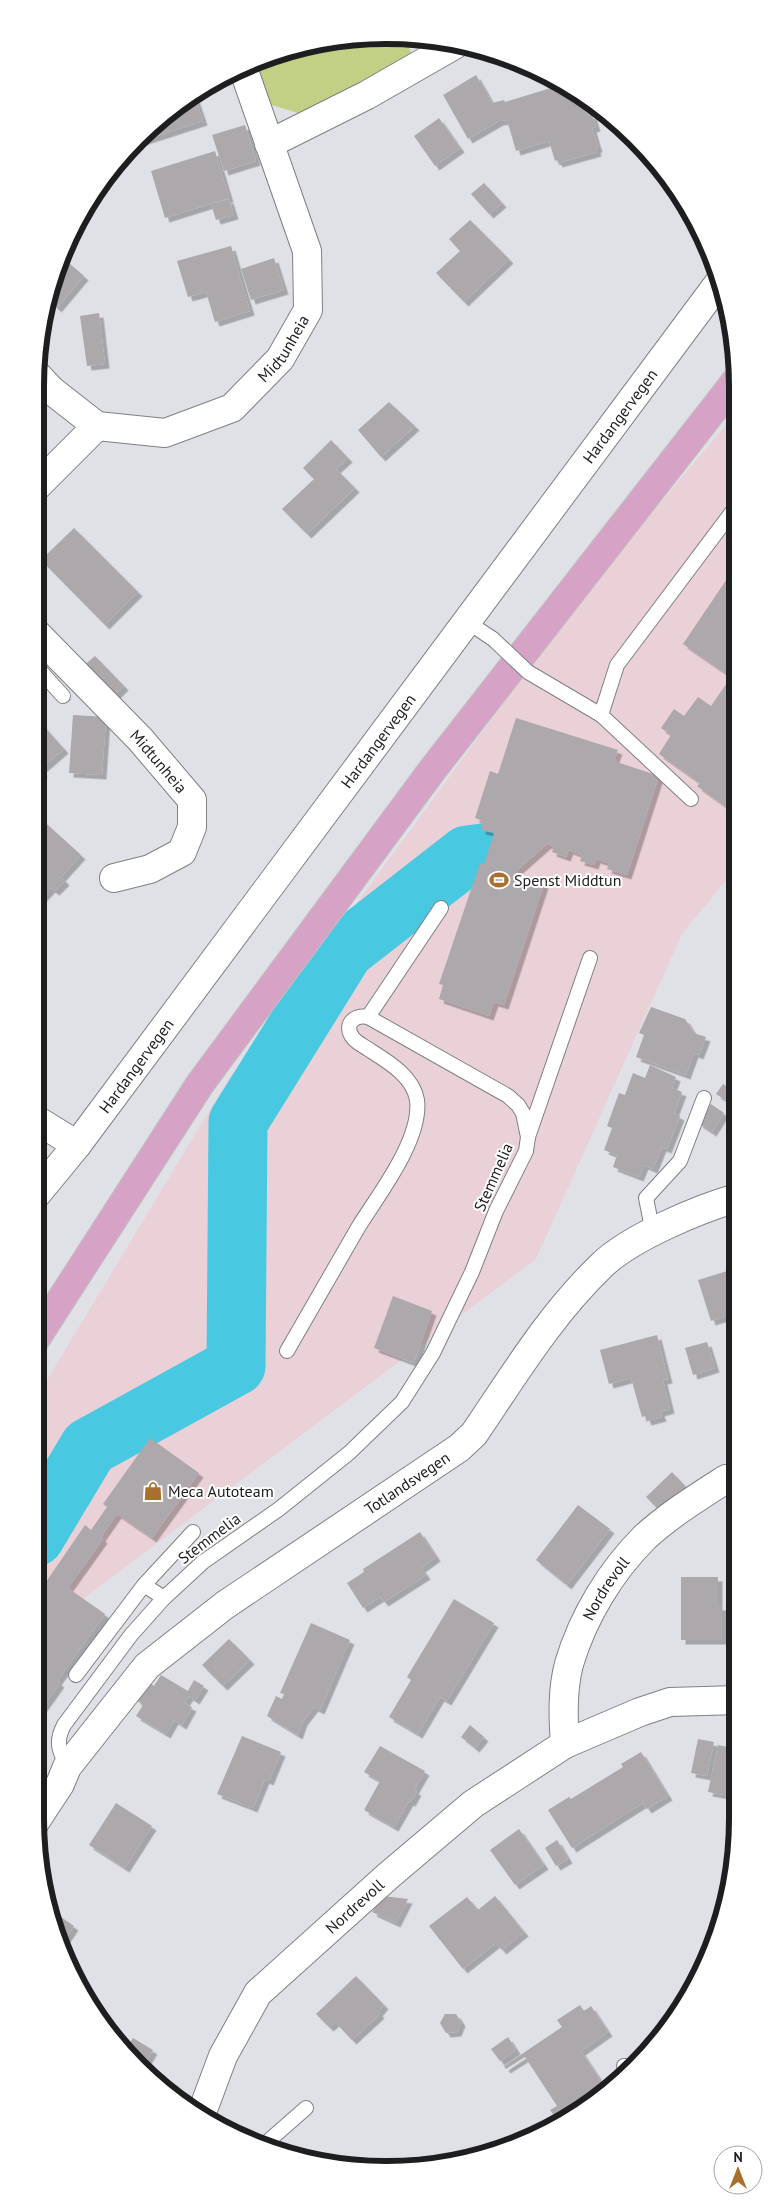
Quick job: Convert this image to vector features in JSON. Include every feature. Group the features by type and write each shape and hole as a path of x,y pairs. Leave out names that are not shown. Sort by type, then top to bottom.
{"main road":[{"path":"44,1326 200,1084 433,769 729,390"}],"street":[{"path":"269,144 367,95 447,49"},
{"name":"Midtunheia","path":"97,426 165,433 232,408 280,358 308,310 308,250 245,74"},
{"name":"Hardangervegen","path":"44,1185 77,1145 715,288"},
{"path":"44,382 97,426 44,479"},
{"name":"Midtunheia","path":"44,641 140,739 192,800 192,827 182,852 150,869 114,878"},
{"path":"44,1125 77,1145"},
{"name":"Totlandsvegen","path":"44,1808 60,1784 67,1767 147,1666 225,1605 459,1448 474,1434 548,1324 602,1264 653,1233 729,1200"},
{"name":"Nordrevoll","path":"565,1744 563,1713 569,1665 586,1622 608,1579 645,1537 682,1508 726,1479"},
{"name":"Nordrevoll","path":"204,2108 223,2056 258,1993 388,1876 473,1804 565,1744 640,1712 670,1702 729,1700"}],"lane":[{"path":"602,714 617,665 729,516"},
{"path":"466,621 493,639 528,672 602,714 690,799"},
{"path":"44,676 63,696"},
{"path":"287,1351 360,1225 394,1172 406,1149 415,1123 416,1100 411,1086 401,1073 354,1040 349,1031 349,1024 360,1016 368,1017 441,908"},
{"path":"528,1137 590,958"},
{"name":"Stemmelia","path":"164,1598 203,1562 279,1509 350,1453 402,1402 433,1353 472,1272 496,1211 526,1152 528,1137 523,1114 518,1105 508,1096 368,1017"},
{"path":"653,1233 646,1198 680,1161 704,1098"},
{"path":"76,1675 144,1584 193,1532"},
{"path":"67,1767 58,1741 58,1736 64,1725 132,1635 164,1598 144,1584"},
{"path":"269,2140 306,2108"}],"shaded area":[{"path":"729,421 729,877 682,934 536,1259 64,1613 44,1642 44,1385 229,1078 578,601"}],"green space":[{"path":"364,44 408,44 412,55 301,114 265,103 255,70 298,55 320,50"}],"building":[{"path":"476,75 492,103 504,100 505,102 553,87 585,108 587,115 592,114 596,127 592,128 598,148 596,148 597,152 558,163 557,160 555,161 549,141 516,151 507,120 499,121 468,139 443,95"},
{"path":"197,102 203,121 151,138"},
{"path":"439,118 460,148 435,166 414,136"},
{"path":"245,125 256,161 224,171 212,135"},
{"path":"215,151 229,198 165,218 151,171"},
{"path":"484,183 502,203 489,214 471,194"},
{"path":"229,199 234,215 216,220 211,204"},
{"path":"470,220 509,259 464,302 436,273 460,251 449,239"},
{"path":"231,246 250,311 215,322 206,292 188,297 177,261"},
{"path":"274,258 284,290 251,300 241,269"},
{"path":"67,262 84,276 57,308 54,305"},
{"path":"99,313 105,364 87,366 80,316"},
{"path":"389,402 415,426 381,457 358,430"},
{"path":"331,440 348,458 336,469 355,488 307,534 282,509 314,479 303,468"},
{"path":"74,528 138,592 105,625 44,563 44,557"},
{"path":"729,576 729,676 683,644"},
{"path":"95,656 124,686 112,698 82,667"},
{"path":"729,680 729,809 697,786 700,783 659,754 671,735 661,728 674,709 684,716 698,697 711,706"},
{"path":"73,715 106,717 102,775 69,773"},
{"path":"516,718 618,750 614,761 659,776 627,875 607,869 609,863 596,859 594,865 580,861 582,855 569,850 566,857 552,852 554,846 547,844 513,874 544,884 504,1005 494,1002 489,1016 439,999 443,985 439,984 480,863 484,864 494,833 481,830 483,821 475,818 490,771 498,774"},
{"path":"44,727 64,749 44,766"},
{"path":"44,822 81,855 61,877 65,881 55,891 51,888 44,895"},
{"path":"651,1007 685,1019 694,1033 706,1037 699,1055 694,1053 686,1075 636,1057 644,1035 639,1033"},
{"path":"650,1065 676,1077 672,1088 682,1092 674,1113 680,1116 667,1149 662,1147 653,1169 644,1165 639,1177 613,1167 617,1155 604,1150 612,1128 607,1126 619,1093 625,1095 633,1073 645,1078"},
{"path":"723,1084 729,1088 729,1102 716,1094"},
{"path":"711,1104 724,1113 712,1132 698,1123"},
{"path":"729,1270 729,1315 711,1321 698,1280"},
{"path":"393,1296 432,1311 414,1363 374,1348"},
{"path":"657,1335 668,1379 663,1380 670,1409 660,1412 662,1417 647,1421 645,1416 642,1417 631,1378 609,1384 600,1350"},
{"path":"707,1342 715,1368 693,1375 685,1348"},
{"path":"150,1438 199,1473 152,1538 117,1514 101,1537 103,1539 68,1588 105,1614 57,1681 60,1683 44,1705 44,1585 85,1525 91,1530 107,1507 103,1504"},
{"path":"672,1472 685,1486 660,1511 646,1497"},
{"path":"578,1505 610,1529 567,1585 536,1560"},
{"path":"420,1532 436,1557 421,1568 426,1575 384,1602 380,1597 363,1608 347,1583 364,1572 363,1569"},
{"path":"681,1577 718,1577 718,1606 722,1606 722,1640 681,1640"},
{"path":"454,1599 494,1623 447,1701 440,1697 418,1734 389,1717 411,1680 407,1677"},
{"path":"311,1623 350,1640 320,1710 314,1707 303,1721 298,1735 267,1716 276,1696 282,1699 284,1694 280,1693"},
{"path":"229,1639 250,1660 223,1686 202,1665"},
{"path":"161,1675 188,1691 194,1680 204,1686 195,1700 189,1696 184,1703 192,1707 182,1725 174,1720 166,1734 136,1716 143,1705 136,1700 147,1681 154,1686"},
{"path":"470,1725 484,1737 475,1748 461,1737"},
{"path":"242,1736 281,1752 269,1781 265,1779 253,1808 217,1794"},
{"path":"698,1739 714,1742 707,1776 691,1773"},
{"path":"718,1745 729,1747 729,1796 708,1792"},
{"path":"380,1746 425,1771 414,1790 417,1791 411,1802 409,1801 394,1827 364,1810 380,1781 364,1772"},
{"path":"641,1752 668,1796 647,1809 643,1803 572,1848 548,1810 569,1797 571,1799 623,1767 621,1764"},
{"path":"116,1803 152,1826 125,1868 89,1845"},
{"path":"519,1829 544,1865 515,1885 490,1850"},
{"path":"557,1840 568,1859 556,1866 545,1848"},
{"path":"383,1896 408,1899 396,1923 372,1912"},
{"path":"495,1896 524,1932 502,1950 496,1943 463,1969 429,1926 467,1897 478,1910"},
{"path":"58,1915 74,1926 66,1939 62,1929"},
{"path":"356,1976 384,2005 378,2012 380,2014 352,2040 335,2022 329,2027 316,2014"},
{"path":"580,2005 584,2011 591,2006 608,2032 581,2051 603,2084 555,2117 550,2110 557,2106 525,2057 506,2069 504,2066 562,2027 557,2020"},
{"path":"445,2014 456,2014 461,2022 457,2032 446,2033 440,2023"},
{"path":"508,2037 516,2050 500,2061 491,2049"},
{"path":"133,2038 153,2050 145,2062 129,2044"}],"waterway":[{"path":"44,1522 89,1447 236,1366 238,1122 345,950 467,855 491,852"}],"place":[{"name":"Spenst Middtun","path":"499,880"},
{"name":"Meca Autoteam","path":"153,1491"}]}
